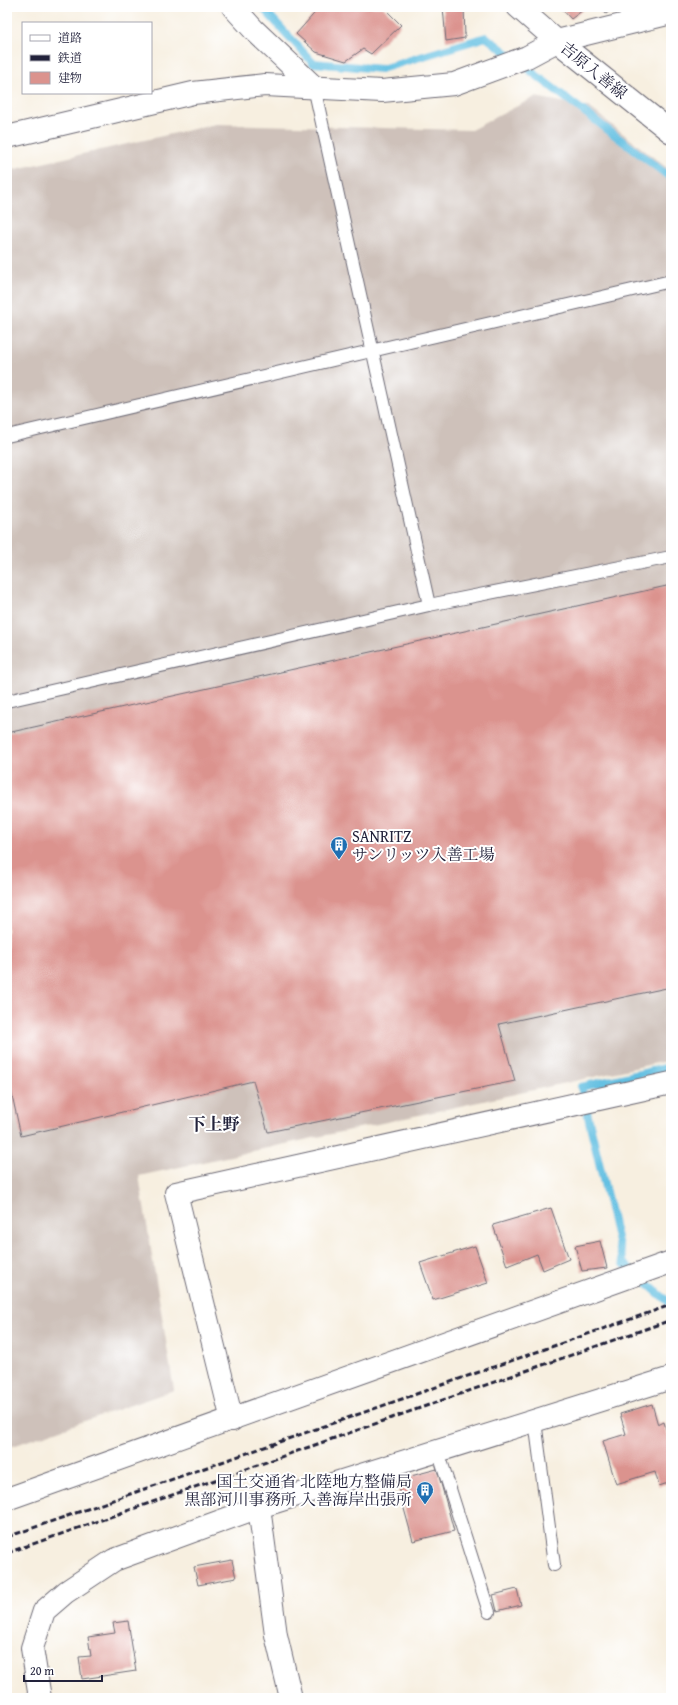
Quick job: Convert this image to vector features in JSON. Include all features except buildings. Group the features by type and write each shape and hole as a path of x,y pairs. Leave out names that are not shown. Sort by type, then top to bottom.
{"street":[{"path":"233,7 254,30 314,87"},
{"name":"吉原入善線","path":"524,9 557,41 671,132"},
{"path":"7,137 193,93 265,84 382,91 454,84 527,56 557,41 671,13"},
{"path":"232,1420 176,1193 671,1083"},
{"path":"7,1499 232,1420 671,1262"},
{"path":"40,1698 32,1648 44,1611 66,1592 114,1560 259,1507 671,1378"},
{"path":"259,1507 276,1635 291,1698"}],"lane":[{"path":"314,87 429,604"},
{"path":"7,436 671,280"},
{"path":"7,701 429,604 671,557"},
{"path":"535,1421 554,1565"},
{"path":"438,1451 488,1612"}],"shaded area":[{"path":"535,97 589,107 671,171 671,1060 139,1176 174,1390 7,1448 7,171 216,124 471,130"}],"waterway":[{"path":"262,7 313,63 381,69 486,37 671,178"},
{"path":"671,1067 581,1087 623,1263 671,1304"}],"railway":[{"path":"7,1537 671,1305"},
{"path":"7,1553 671,1320"}],"place":[{"name":"SANRITZ サンリッツ入善工場","path":"339,860"},
{"name":"国土交通省 北陸地方整備局 黒部河川事務所 入善海岸出張所","path":"425,1505"}],"district":[{"name":"下上野","path":"214,1124"}]}
